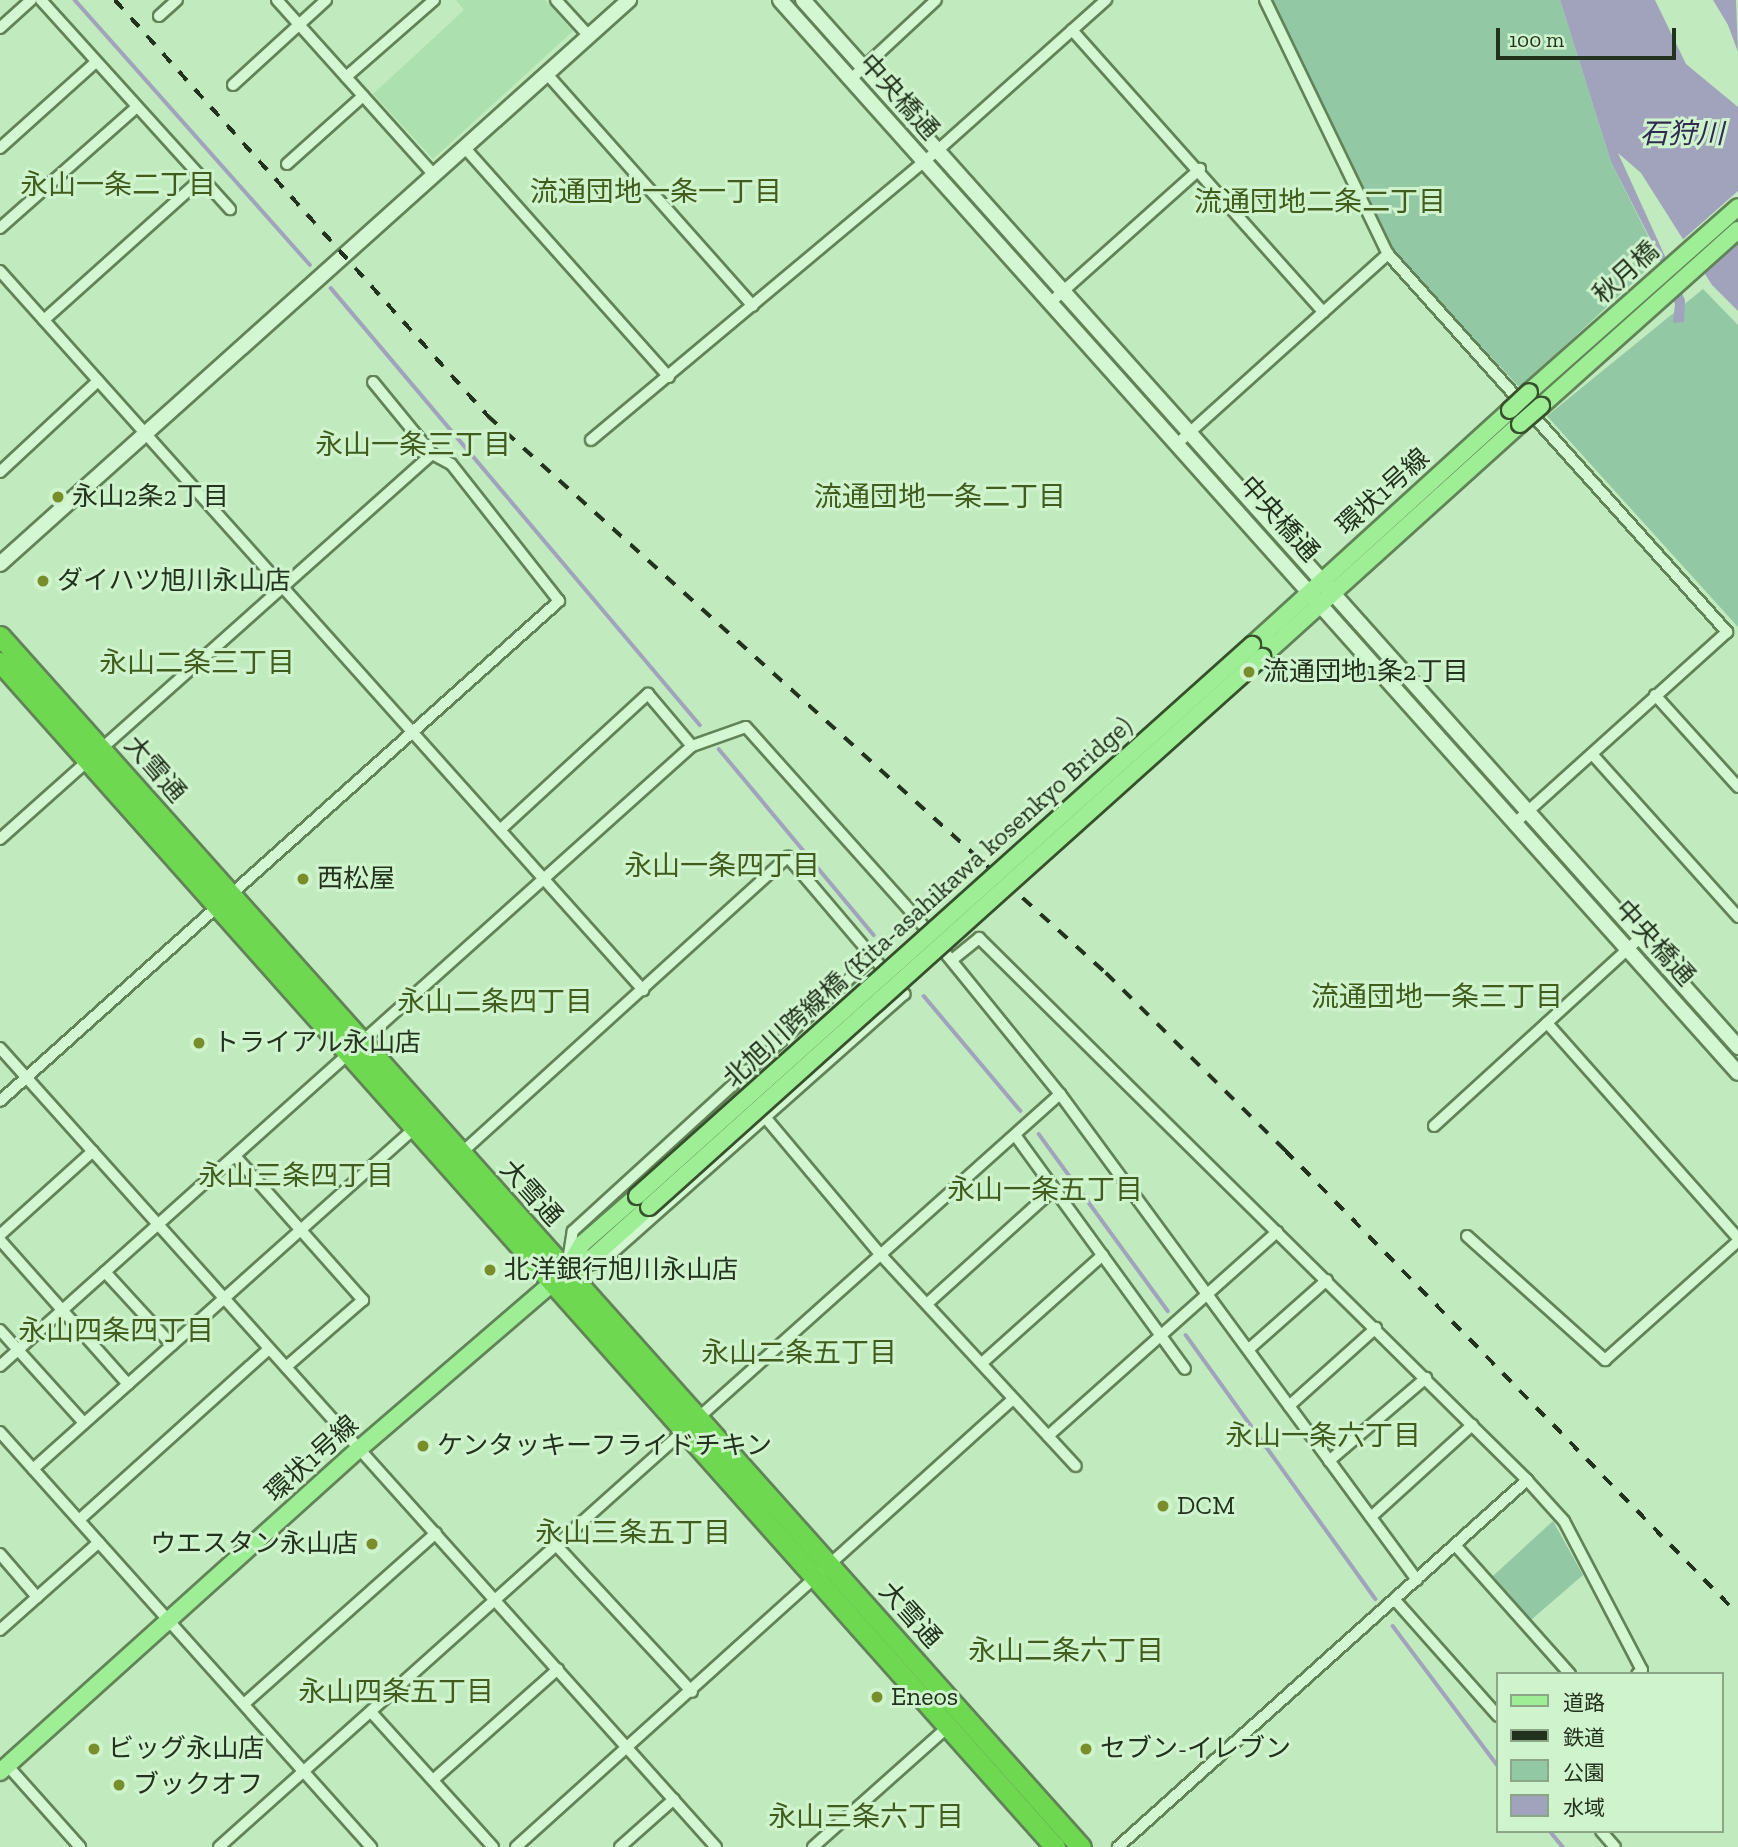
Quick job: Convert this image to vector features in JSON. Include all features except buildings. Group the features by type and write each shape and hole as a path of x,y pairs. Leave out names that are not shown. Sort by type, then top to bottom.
{"highway":[{"name":"大雪通","path":"0,636 96,755 453,1160 693,1423 956,1720 1081,1847"},
{"name":"大雪通","path":"0,662 96,755"},
{"name":"大雪通","path":"956,1720 1055,1847"}],"main road":[{"name":"秋月橋","path":"1548,377 1738,207"},
{"name":"秋月橋","path":"1558,391 1738,230"},
{"name":"環状1号線","path":"1257,651 1548,377"},
{"name":"環状1号線","path":"1329,586 1558,391"},
{"name":"北旭川跨線橋 (Kita-asahikawa kosenkyo Bridge)","path":"643,1201 1257,651"},
{"name":"環状1号線","path":"4,1769 358,1450 559,1278 582,1244 643,1201"}],"street":[{"path":"0,28 31,0"},
{"path":"41,0 230,209"},
{"path":"159,16 177,0"},
{"path":"277,0 434,175"},
{"path":"233,85 326,0"},
{"path":"346,77 434,0"},
{"path":"556,0 589,36"},
{"path":"0,564 629,0"},
{"name":"中央橋通","path":"780,0 1317,597 1738,1073"},
{"name":"中央橋通","path":"803,0 1738,1047"},
{"path":"850,80 936,0"},
{"path":"591,440 937,151 1106,0"},
{"path":"1265,0 1388,254 1727,632 1515,823"},
{"path":"1072,30 1200,169 1323,313"},
{"path":"0,148 96,62"},
{"path":"547,74 752,306"},
{"path":"287,164 363,96"},
{"path":"0,228 137,107"},
{"path":"464,147 669,377"},
{"path":"1051,302 1200,169"},
{"path":"44,320 201,178"},
{"path":"1178,443 1388,254"},
{"path":"0,271 643,990"},
{"path":"0,472 98,381"},
{"path":"0,1101 559,601 451,464 432,454 373,382"},
{"path":"0,839 285,588 432,454"},
{"path":"501,829 648,694 692,746"},
{"path":"1655,695 1738,787"},
{"path":"0,1366 546,880 692,746 746,727 952,960 1060,1094 1417,1580"},
{"path":"1592,754 1738,917"},
{"path":"453,1160 788,857 904,994 604,1260 593,1267 559,1278"},
{"path":"952,960 979,938 1527,1480 1564,1521 1642,1670 1640,1672"},
{"path":"1434,1126 1640,938"},
{"path":"559,1278 573,1231 872,958"},
{"path":"1467,1236 1605,1360 1738,1239 1547,1023"},
{"path":"0,1048 716,1847"},
{"path":"219,1847 1060,1094"},
{"path":"765,1118 881,1255 929,1302 1013,1399 1076,1466"},
{"path":"33,1469 420,1123"},
{"path":"1015,1135 1185,1369"},
{"path":"0,1235 93,1151"},
{"path":"236,1156 363,1300 286,1367"},
{"path":"929,1302 1055,1188"},
{"path":"1048,1436 1277,1232"},
{"path":"0,1240 128,1384"},
{"path":"982,1363 1103,1255"},
{"path":"105,1272 172,1345"},
{"path":"1249,1349 1327,1280"},
{"path":"1289,1406 1376,1328"},
{"path":"0,1330 84,1423"},
{"path":"79,1520 268,1350"},
{"path":"1329,1461 1426,1378"},
{"path":"516,1847 692,1692 1013,1399"},
{"path":"1371,1517 1472,1425"},
{"path":"0,1432 370,1846"},
{"path":"1118,1847 1527,1480"},
{"path":"244,1704 436,1533"},
{"path":"0,1630 99,1542"},
{"path":"556,1545 692,1692"},
{"path":"1455,1545 1568,1672"},
{"path":"0,1554 37,1597"},
{"path":"1395,1600 1496,1714"},
{"path":"433,1780 558,1669"},
{"path":"371,1712 494,1847"},
{"path":"813,1847 956,1720"},
{"path":"4,1769 80,1847"},
{"path":"621,1847 674,1799"},
{"path":"1603,1833 1615,1847"}],"green space":[{"path":"456,0 545,0 573,31 433,159 373,94 464,10"},
{"path":"1271,0 1560,0 1611,162 1659,258 1520,388 1391,249"},
{"path":"1703,289 1738,325 1738,627 1547,416"},
{"path":"1553,1521 1583,1575 1531,1620 1493,1576"}],"water":[{"name":"石狩川","path":"1560,0 1655,0 1686,64 1738,107 1738,311 1712,285 1641,173 1618,153 1685,300 1684,322 1673,323 1675,304 1656,250 1611,162"},
{"name":"石狩川","path":"1713,0 1736,0 1738,52 1728,25"}],"pier":[{"path":"1738,191 1738,243 1701,276 1679,243"}],"waterway":[{"path":"75,0 310,265"},
{"path":"331,288 700,725"},
{"path":"719,749 874,935"},
{"path":"924,996 1021,1111"},
{"path":"1039,1134 1168,1311"},
{"path":"1186,1335 1376,1599"},
{"path":"1393,1626 1496,1763"},
{"path":"1552,1833 1563,1847"}],"railway":[{"path":"115,0 488,416 1106,973 1285,1150 1738,1614"}],"place":[{"name":"永山2条2丁目","path":"58,497"},
{"name":"ダイハツ旭川永山店","path":"43,581"},
{"name":"流通団地1条2丁目","path":"1249,672"},
{"name":"西松屋","path":"303,879"},
{"name":"トライアル永山店","path":"199,1043"},
{"name":"北洋銀行旭川永山店","path":"490,1270"},
{"name":"ケンタッキーフライドチキン","path":"423,1446"},
{"name":"DCM","path":"1163,1506"},
{"name":"ウエスタン永山店","path":"372,1544"},
{"name":"Eneos","path":"877,1697"},
{"name":"ビッグ永山店","path":"94,1749"},
{"name":"セブン-イレブン","path":"1086,1749"},
{"name":"ブックオフ","path":"119,1785"}],"district":[{"name":"永山一条二丁目","path":"118,185"},
{"name":"流通団地一条一丁目","path":"656,192"},
{"name":"流通団地二条二丁目","path":"1320,202"},
{"name":"永山一条三丁目","path":"413,445"},
{"name":"流通団地一条二丁目","path":"940,497"},
{"name":"永山二条三丁目","path":"197,663"},
{"name":"永山一条四丁目","path":"722,866"},
{"name":"流通団地一条三丁目","path":"1437,997"},
{"name":"永山二条四丁目","path":"495,1002"},
{"name":"永山三条四丁目","path":"296,1176"},
{"name":"永山一条五丁目","path":"1045,1190"},
{"name":"永山四条四丁目","path":"116,1331"},
{"name":"永山二条五丁目","path":"799,1353"},
{"name":"永山一条六丁目","path":"1323,1436"},
{"name":"永山三条五丁目","path":"633,1533"},
{"name":"永山二条六丁目","path":"1066,1651"},
{"name":"永山四条五丁目","path":"396,1692"},
{"name":"永山三条六丁目","path":"866,1817"}]}
